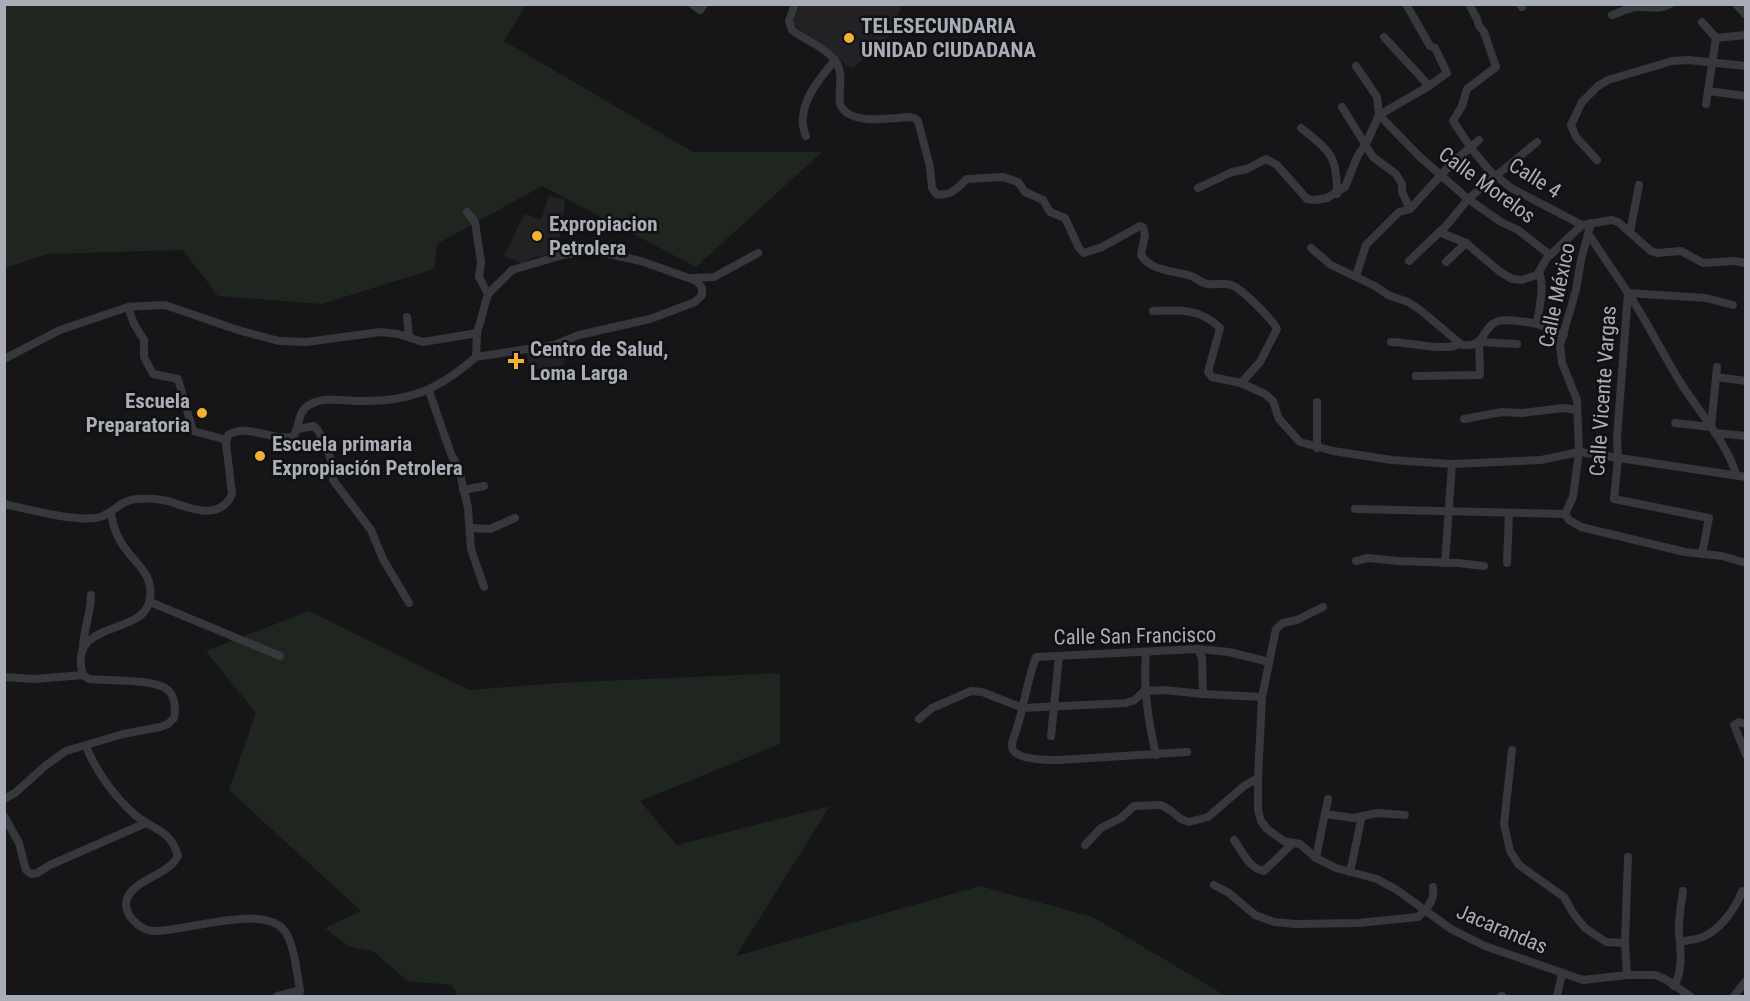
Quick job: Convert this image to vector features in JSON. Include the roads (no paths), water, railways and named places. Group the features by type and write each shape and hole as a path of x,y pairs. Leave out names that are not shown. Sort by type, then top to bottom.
{"street":[{"path":"692,4 702,7"},
{"path":"795,4 789,21 792,30 835,60 840,77 840,102 844,109 862,119 909,117 918,121 930,167 932,188 936,194 946,195 958,189 967,179 1004,177 1018,182 1025,192 1043,200 1050,212 1065,218 1078,248 1084,253 1102,248 1140,226 1143,227 1145,235 1141,255 1145,261 1157,268 1189,275 1206,284 1222,283 1237,287 1271,318 1277,329 1260,362 1241,383"},
{"path":"1379,115 1429,86 1447,72 1435,48 1430,46 1406,4"},
{"name":"Calle 4","path":"1469,4 1484,32 1496,67 1467,89 1462,106 1453,121 1471,148 1496,176 1511,188 1582,225"},
{"path":"1612,15 1632,6 1657,9 1670,4"},
{"path":"1736,4 1746,15"},
{"path":"1702,22 1716,38 1706,104"},
{"path":"1716,38 1746,35"},
{"path":"1384,37 1429,86"},
{"path":"806,136 802,126 803,110 835,60"},
{"path":"1598,160 1576,136 1571,125 1582,102 1598,86 1608,80 1672,61 1688,60 1746,66"},
{"path":"1198,188 1266,159 1277,165 1306,198 1315,200 1337,194 1345,187 1358,155 1366,144 1379,115 1377,97 1356,66"},
{"path":"1707,91 1746,96"},
{"path":"1342,107 1373,157 1396,174 1410,209"},
{"name":"Calle Morelos","path":"1379,115 1420,158 1468,199 1501,222 1518,230 1550,255"},
{"path":"1301,128 1331,153 1337,175 1337,194"},
{"path":"1356,276 1366,245 1398,212 1410,209 1452,163 1479,140"},
{"path":"1409,261 1468,199 1537,142"},
{"path":"1630,232 1639,185"},
{"path":"466,212 476,222 481,262 478,278 489,294"},
{"path":"1439,232 1466,243 1512,279 1530,279 1539,272 1550,255 1582,225 1612,219 1650,251 1657,253 1682,251 1703,263 1734,261 1746,263"},
{"name":"Calle México","path":"1565,514 1573,497 1579,452 1577,400 1562,363 1560,345 1576,290 1591,223"},
{"name":"Calle Vicente Vargas","path":"1589,235 1628,293 1614,499 1709,518 1702,554"},
{"path":"1446,262 1466,243"},
{"path":"1311,248 1331,265 1419,309 1459,344 1470,346 1479,342 1517,344"},
{"path":"4,504 39,513 83,518 97,518 111,513 124,502 136,499 166,501 210,512 223,507 232,495 227,440 228,435 235,431 252,431 284,439 293,437 298,429 302,412 317,402 328,399 361,401 410,397 429,391 462,370 476,357 554,345 579,335 650,319 695,302 702,295 702,288 697,280 641,261 590,250 563,255 512,270 489,294 477,333 476,357"},
{"path":"690,278 714,277 758,253"},
{"path":"1537,324 1542,291 1542,279 1539,272"},
{"path":"1628,293 1706,298 1733,305"},
{"path":"1628,293 1741,476"},
{"path":"4,358 60,330 128,307 165,305 241,331 279,341 306,342 381,332 423,342 477,333"},
{"path":"128,307 134,324 144,340 144,357 153,374 178,379 193,431 227,440"},
{"path":"1153,311 1178,310 1196,313 1213,321 1220,328 1208,372 1212,376 1241,383 1265,394 1273,401 1279,419 1294,436 1300,442 1317,448 1392,460 1452,464 1541,460 1579,452 1741,476"},
{"path":"407,317 409,337"},
{"path":"1416,376 1480,375 1479,342 1491,324 1501,320 1537,324 1564,335"},
{"path":"1391,342 1450,348 1459,344"},
{"path":"1713,430 1717,366"},
{"path":"1716,377 1746,381"},
{"path":"429,391 451,454 459,468 470,528 471,549 484,587"},
{"path":"1317,402 1317,448"},
{"path":"1464,420 1502,412 1521,413 1564,408 1577,410"},
{"path":"1676,423 1746,436"},
{"path":"298,429 314,426 319,430 332,461 335,473 333,480 371,530 382,559 409,603"},
{"path":"1445,563 1452,464"},
{"path":"463,490 484,486"},
{"path":"1355,509 1565,514 1569,520 1581,526 1685,552 1722,556 1746,563"},
{"path":"83,649 101,631 137,618 150,602 149,580 114,530 111,513"},
{"path":"1507,563 1509,513"},
{"path":"470,528 490,529 515,518"},
{"path":"1356,561 1368,558 1484,566"},
{"path":"4,799 15,793 66,751 123,734 168,724 174,718 174,703 169,691 159,686 146,683 89,680 83,675 80,666 83,633 91,606 91,595"},
{"path":"150,602 280,656"},
{"path":"1085,845 1101,828 1121,818 1134,806 1161,805 1189,822 1208,817 1244,786 1258,778 1262,697 1278,626 1323,608"},
{"path":"1198,649 1202,658 1203,694"},
{"name":"Calle San Francisco","path":"1023,708 1036,657 1198,649 1229,652 1269,662"},
{"path":"1146,652 1144,691 1156,755"},
{"path":"1051,736 1059,656"},
{"path":"4,677 35,679 83,675"},
{"path":"919,719 932,708 971,691 982,692 1023,708 1126,703 1135,700 1144,691 1164,690 1262,697"},
{"path":"1023,708 1012,741 1013,750 1019,755 1059,760 1187,752"},
{"path":"1746,724 1739,722 1734,725 1746,755"},
{"path":"86,746 111,789 146,823 172,839 178,856 168,868 136,887 128,896 126,904 128,915 150,931 245,918 274,923 283,929 290,942 300,993 278,996"},
{"path":"1512,750 1504,824 1510,851 1519,865 1564,897 1573,914 1586,928 1606,942 1625,943"},
{"name":"Jacarandas","path":"1258,778 1258,810 1261,821 1267,829 1284,841 1300,844 1316,858 1336,868 1377,879 1397,890 1451,928 1485,946 1583,980 1627,975 1655,975 1690,996"},
{"path":"1316,858 1328,799"},
{"path":"1325,814 1354,818 1377,813 1405,815"},
{"path":"4,816 19,843 26,870 31,874 38,873 50,865 146,823"},
{"path":"1350,872 1362,816"},
{"path":"1234,840 1247,862 1259,871 1264,871 1293,843"},
{"path":"1627,975 1625,943 1628,857"},
{"path":"1214,885 1229,893 1255,915 1274,922 1295,924 1358,923 1418,917 1425,911 1432,898 1433,887"},
{"path":"1674,986 1679,972 1681,942 1679,934 1683,891"},
{"path":"1681,942 1702,937 1714,930 1734,908 1742,891"},
{"path":"1557,996 1562,974"},
{"path":"1734,996 1746,981"}],"place":[{"name":"TELESECUNDARIA UNIDAD CIUDADANA","path":"849,38"},
{"name":"Expropiacion Petrolera","path":"537,236"},
{"name":"Centro de Salud, Loma Larga","path":"516,361"},
{"name":"Escuela Preparatoria","path":"202,413"},
{"name":"Escuela primaria Expropiación Petrolera","path":"260,456"}]}
